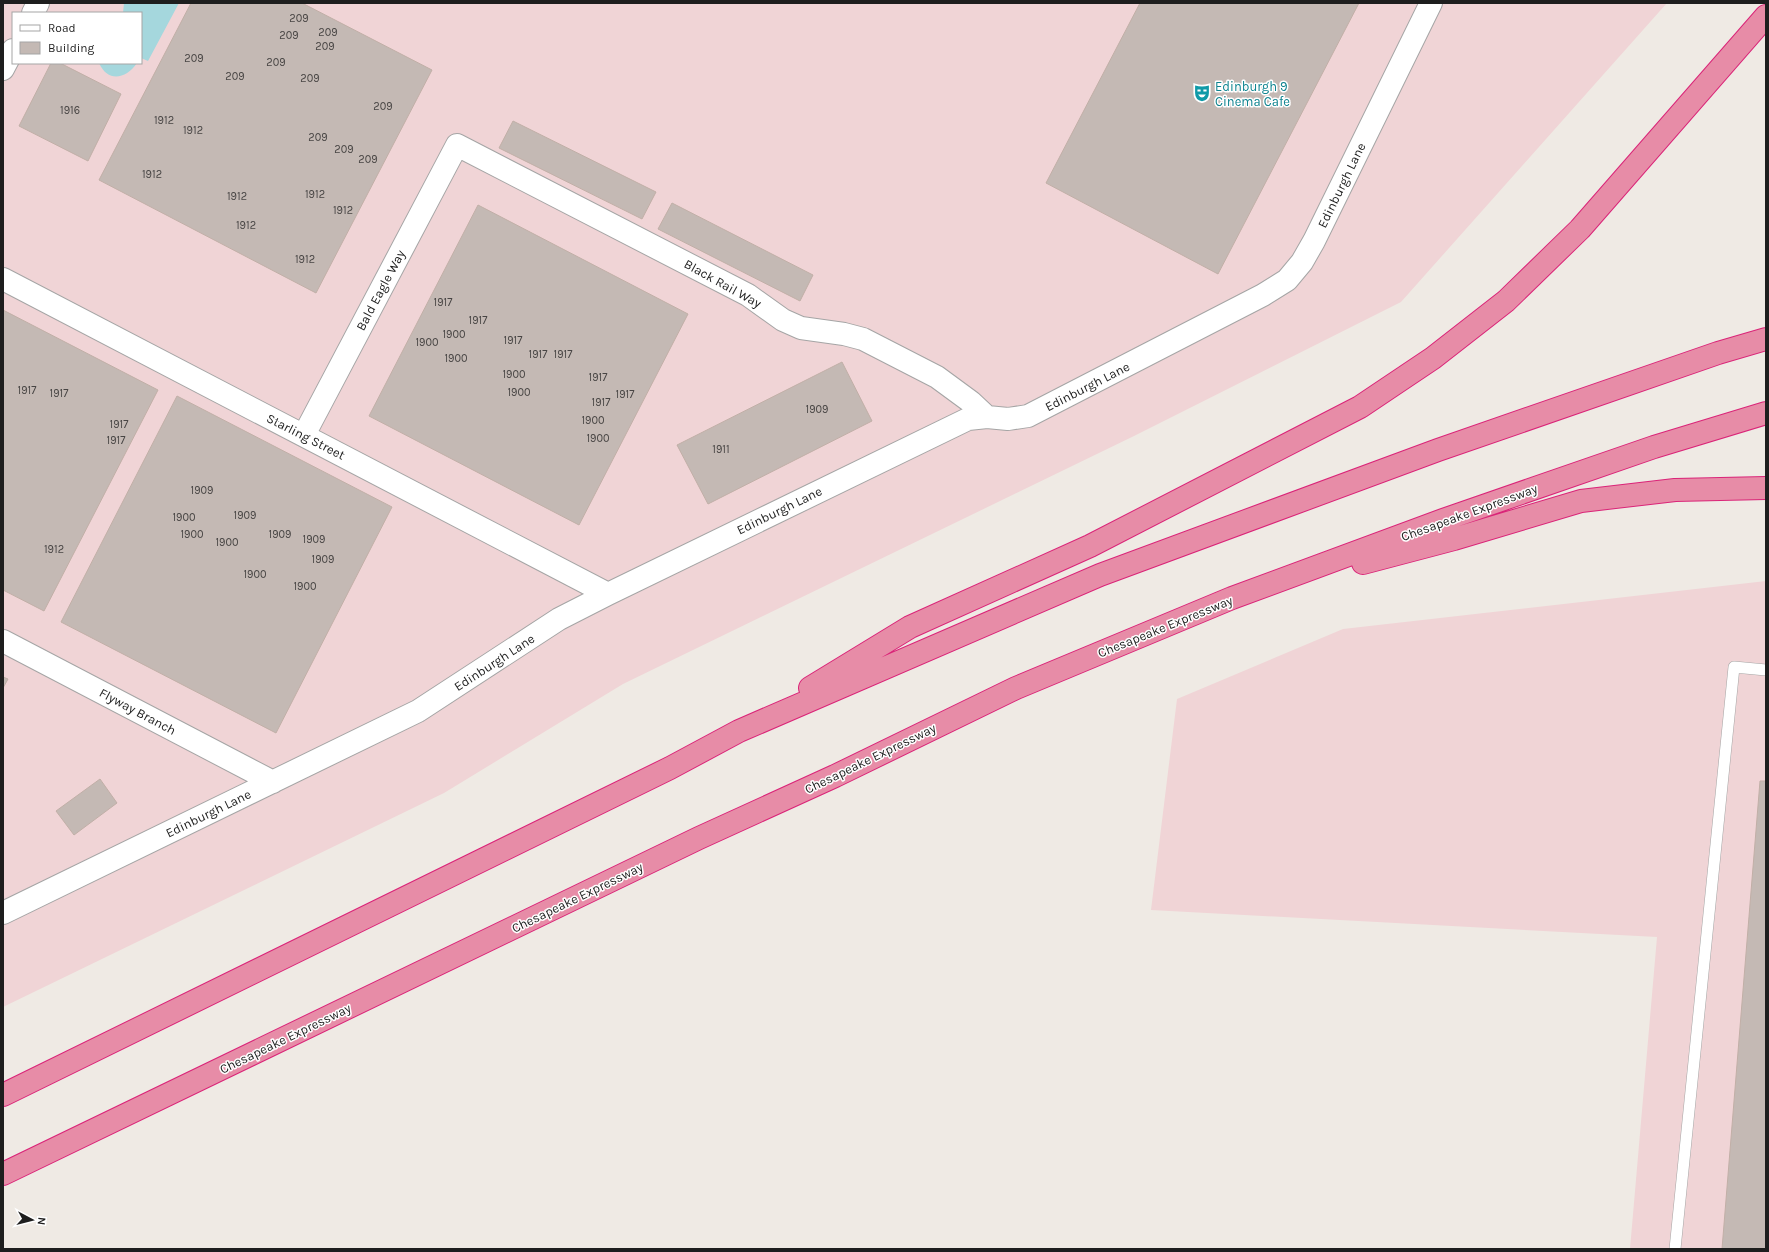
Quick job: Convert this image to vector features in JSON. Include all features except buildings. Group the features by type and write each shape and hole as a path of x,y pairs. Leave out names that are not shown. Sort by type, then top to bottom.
{"highway":[{"path":"3,1095 670,768 739,731 910,627 1090,546 1360,407 1433,358 1506,301 1580,229 1766,16"},
{"path":"739,731 1100,575 1438,450 1718,353 1766,339"},
{"name":"Chesapeake Expressway","path":"3,1174 699,838 835,776 1016,688 1232,598 1473,510 1654,447 1766,413"},
{"path":"1232,598 1454,539 1581,501 1675,490 1766,488"}],"street":[{"path":"34,12 38,3"},
{"name":"Edinburgh Lane","path":"3,913 418,711 559,619 608,594 968,418 988,417 1008,419 1028,416 1184,337 1287,280 1302,262 1314,241 1432,3"},
{"path":"3,69 12,52"},
{"name":"Black Rail Way","path":"457,145 748,295 783,320 801,328 844,334 869,342 937,377 971,402 988,417"},
{"name":"Bald Eagle Way","path":"304,435 457,145"},
{"name":"Starling Street","path":"3,279 608,594"},
{"name":"Flyway Branch","path":"3,641 273,782"}],"lane":[{"path":"1674,1249 1734,667 1766,670"}],"shaded area":[{"path":"3,3 1667,3 1401,302 1134,436 623,684 444,793 3,1007"},
{"path":"1766,581 1766,1249 1630,1249 1657,937 1151,910 1177,699 1343,629"}],"water":[{"path":"124,3 179,3 148,61 142,58 142,12 123,12"},
{"path":"100,64 136,64 128,73 117,76 107,74"}],"place":[{"name":"Edinburgh 9 Cinema Cafe","path":"1202,93"}]}
